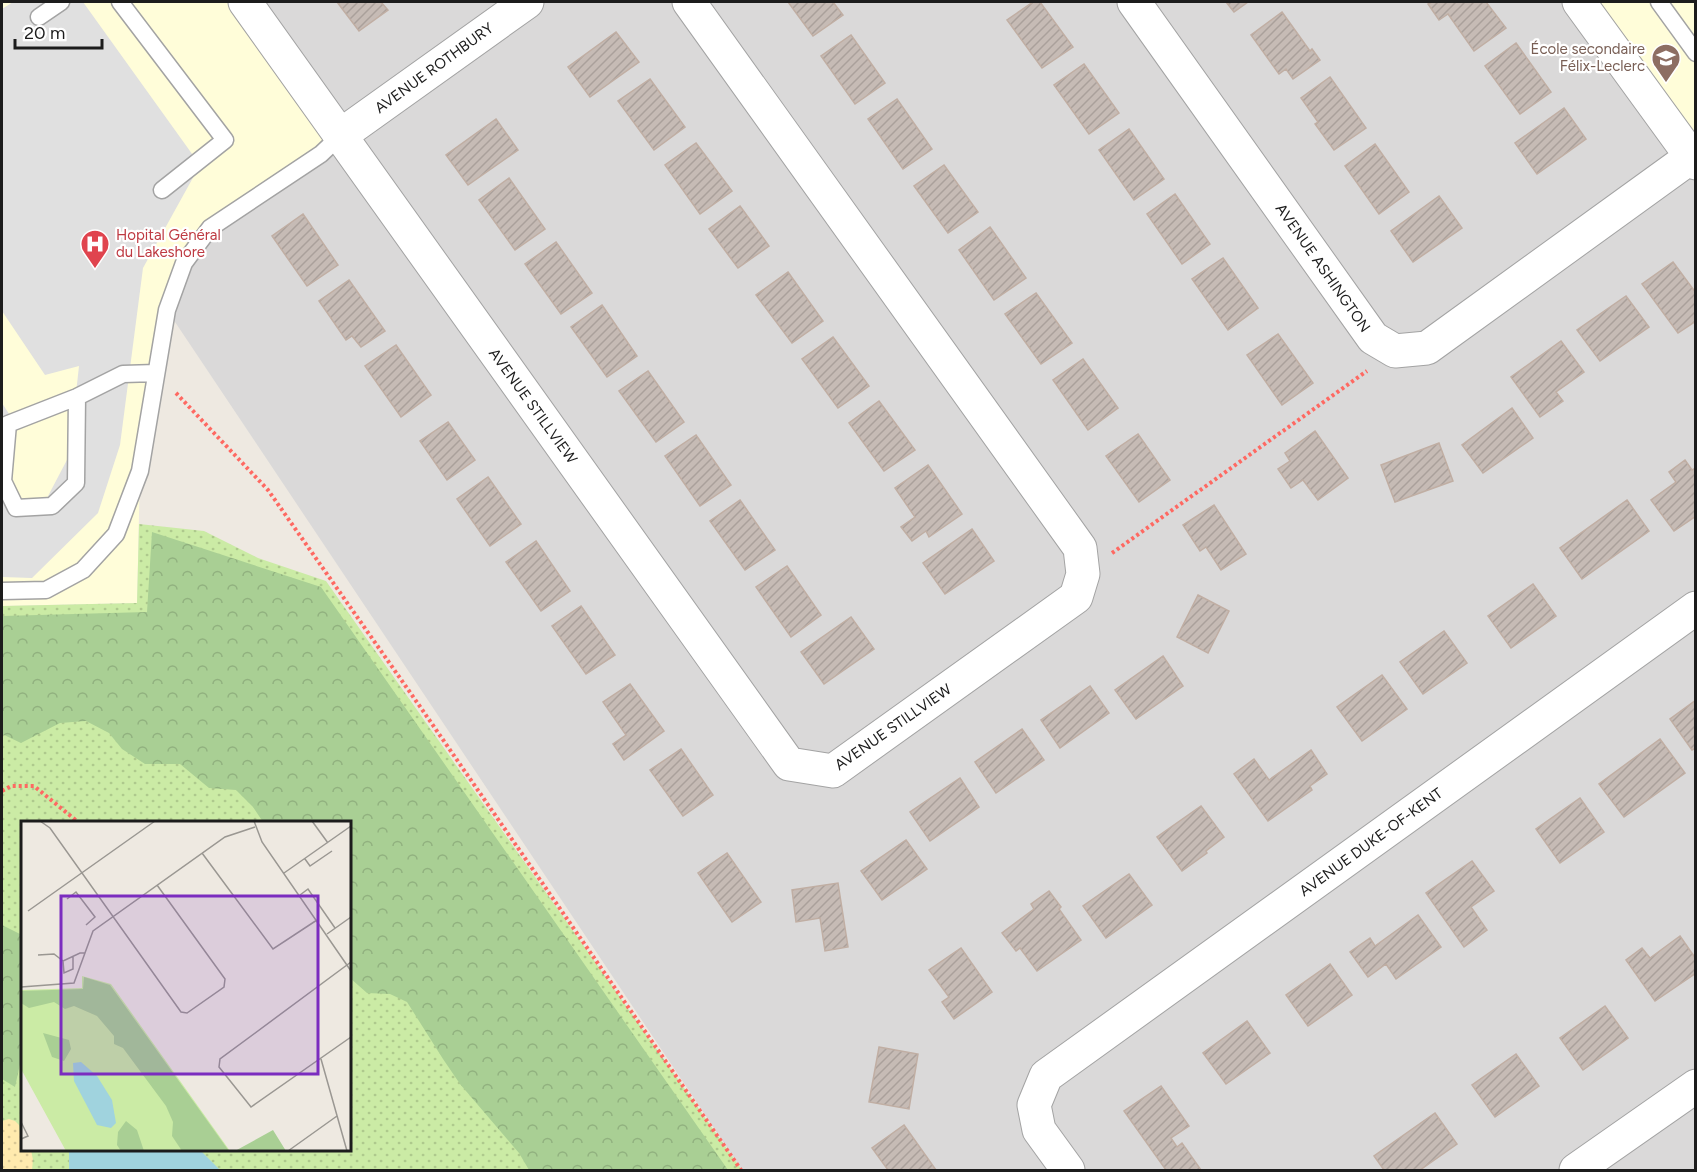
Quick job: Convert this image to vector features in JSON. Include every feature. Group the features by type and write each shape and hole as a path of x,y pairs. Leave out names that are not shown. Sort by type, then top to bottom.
{"street":[{"name":"AVENUE STILLVIEW","path":"245,2 789,765 832,771 1076,597 1083,574"},
{"name":"AVENUE ROTHBURY","path":"341,135 527,2"},
{"path":"689,2 1080,548 1083,574"},
{"name":"AVENUE ASHINGTON","path":"1134,2 1373,338 1395,351"},
{"path":"1395,351 1427,348 1693,160 1579,2"},
{"name":"AVENUE DUKE-OF-KENT","path":"1068,1170 1039,1130 1034,1105 1046,1076 1695,609"},
{"path":"1576,1170 1695,1086"}],"lane":[{"path":"39,17 61,2"},
{"path":"120,2 225,140 162,190"},
{"path":"1659,2 1695,53"},
{"path":"2,591 46,590 83,570 116,534 140,471 167,310 184,263 210,228 321,154 341,135"},
{"path":"8,424 77,397 123,374 156,373"},
{"path":"2,409 8,424 3,481 16,508 52,506 76,483 77,397"}],"path":[{"path":"1083,574 1395,351"},
{"path":"156,373 268,490 741,1170"},
{"path":"2,791 12,786 34,786 77,821"}],"shaded area":[{"name":"Hopital Général du Lakeshore","path":"2,2 245,2 341,135 210,228 167,310 140,471 137,603 2,606"},
{"path":"13,2 83,2 200,165 143,268 120,445 98,513 32,578 2,577 2,403 13,420 12,512 47,498 69,456 79,366 45,375 2,311 2,9"},
{"path":"245,2 1695,2 1695,1170 742,1170 167,310"},
{"name":"École secondaire Félix-Leclerc","path":"1579,2 1695,2 1695,164"}],"green space":[{"path":"139,524 204,531 258,558 326,581 742,1170 2,1170 2,606 137,603"},
{"path":"152,532 321,587 728,1170 529,1170 519,1153 460,1084 407,1002 390,994 367,993 351,979 351,821 262,821 253,807 236,790 209,788 180,764 145,764 122,749 109,733 86,721 60,723 21,743 2,734 2,616 147,612"},
{"path":"2,925 21,934 21,1062 15,1087 2,1079"}],"sand":[{"path":"9,1119 19,1125 21,1151 31,1151 32,1170 2,1170 2,1121"}],"water":[{"path":"69,1151 201,1151 220,1170 69,1170"}],"building":[{"path":"337,2 381,2 388,10 359,31"},
{"path":"788,2 833,2 843,15 813,36"},
{"path":"1033,2 1040,2 1073,47 1042,68 1007,20"},
{"path":"1226,2 1248,2 1234,12"},
{"path":"1432,2 1486,2 1506,28 1474,51 1448,14 1439,20 1428,4"},
{"path":"1282,12 1310,51 1312,49 1320,60 1293,79 1286,69 1279,74 1251,35"},
{"path":"616,32 639,62 590,97 568,67"},
{"path":"851,35 885,83 855,104 821,56"},
{"path":"1516,43 1551,92 1520,114 1485,66"},
{"path":"1084,64 1119,113 1089,134 1054,85"},
{"path":"1330,77 1366,128 1334,150 1315,124 1318,122 1301,98"},
{"path":"650,79 685,127 654,150 618,101"},
{"path":"897,99 932,149 903,169 868,119"},
{"path":"1564,108 1586,139 1537,174 1515,143"},
{"path":"496,119 518,150 468,185 446,155"},
{"path":"1129,129 1164,179 1134,200 1099,150"},
{"path":"696,143 732,191 700,214 665,165"},
{"path":"1375,144 1409,192 1379,214 1345,166"},
{"path":"944,165 978,212 948,233 914,186"},
{"path":"509,178 545,229 515,250 479,200"},
{"path":"1175,194 1210,244 1182,264 1147,214"},
{"path":"1439,196 1462,228 1413,262 1391,231"},
{"path":"740,206 769,246 738,268 709,229"},
{"path":"303,214 338,265 307,286 272,236"},
{"path":"990,227 1026,278 994,300 959,250"},
{"path":"556,242 592,293 561,314 525,264"},
{"path":"1223,258 1258,308 1228,330 1192,279"},
{"path":"1673,262 1696,293 1696,321 1678,333 1642,284"},
{"path":"788,272 823,321 792,343 756,295"},
{"path":"349,280 385,331 361,347 352,336 346,340 319,301"},
{"path":"1036,293 1072,343 1041,364 1005,314"},
{"path":"1626,296 1649,327 1600,361 1577,330"},
{"path":"602,305 637,356 607,377 571,327"},
{"path":"1278,334 1313,383 1282,405 1247,355"},
{"path":"833,337 869,386 838,408 802,359"},
{"path":"1561,341 1584,372 1556,392 1563,401 1540,417 1511,377"},
{"path":"396,345 431,395 401,417 365,366"},
{"path":"1083,359 1118,408 1088,430 1053,380"},
{"path":"648,371 684,422 656,442 619,391"},
{"path":"879,401 915,450 884,471 849,423"},
{"path":"1512,408 1533,438 1483,473 1462,445"},
{"path":"448,422 475,460 447,480 420,441"},
{"path":"1315,431 1348,478 1318,500 1303,480 1291,488 1278,469 1290,461 1285,453"},
{"path":"1138,434 1170,480 1139,502 1106,456"},
{"path":"696,435 731,485 700,506 665,456"},
{"path":"1439,443 1453,481 1395,502 1381,465"},
{"path":"1685,460 1692,470 1696,468 1696,516 1674,531 1651,500 1676,482 1669,472"},
{"path":"928,465 962,514 929,537 926,531 912,541 901,527 915,517 895,488"},
{"path":"488,477 521,524 490,546 457,499"},
{"path":"740,500 775,550 745,570 710,521"},
{"path":"1627,500 1649,531 1582,579 1560,548"},
{"path":"1214,505 1246,554 1221,570 1206,547 1200,551 1183,525"},
{"path":"972,529 994,561 945,594 923,563"},
{"path":"536,541 570,591 541,611 506,562"},
{"path":"787,566 821,615 791,637 756,587"},
{"path":"1533,584 1556,616 1511,648 1488,616"},
{"path":"1198,595 1229,611 1208,653 1177,637"},
{"path":"581,606 615,655 586,674 552,626"},
{"path":"851,617 874,649 824,684 801,652"},
{"path":"1444,631 1467,663 1423,694 1400,662"},
{"path":"1163,656 1183,686 1136,719 1115,690"},
{"path":"1382,675 1407,709 1362,741 1337,707"},
{"path":"630,684 664,731 624,760 613,744 626,735 603,702"},
{"path":"1090,686 1109,713 1060,748 1041,720"},
{"path":"1696,700 1696,748 1692,750 1670,719"},
{"path":"1022,729 1044,760 996,793 975,762"},
{"path":"1660,739 1685,773 1624,817 1599,784"},
{"path":"681,749 713,795 683,816 650,770"},
{"path":"1311,750 1327,774 1310,786 1312,790 1268,821 1234,774 1254,759 1269,780"},
{"path":"960,778 979,807 930,841 910,812"},
{"path":"1580,798 1604,832 1560,863 1536,829"},
{"path":"1201,806 1224,837 1182,871 1157,837"},
{"path":"906,840 927,869 882,900 861,871"},
{"path":"727,853 761,902 732,922 698,873"},
{"path":"1472,861 1494,891 1471,907 1487,930 1464,947 1426,893"},
{"path":"1129,874 1152,905 1106,938 1083,906"},
{"path":"838,883 848,947 825,951 820,918 796,922 792,890"},
{"path":"1049,891 1081,940 1037,971 1020,948 1016,951 1002,933 1034,909 1031,904"},
{"path":"1418,915 1441,947 1396,979 1386,964 1368,977 1350,952 1370,938 1375,946"},
{"path":"1680,936 1696,959 1696,973 1655,1001 1626,960 1642,948 1650,958"},
{"path":"961,948 992,992 954,1019 942,1002 949,997 929,970"},
{"path":"1330,964 1352,995 1308,1026 1286,995"},
{"path":"1605,1006 1628,1038 1583,1070 1560,1038"},
{"path":"1247,1021 1270,1053 1226,1084 1203,1053"},
{"path":"879,1047 918,1054 909,1109 869,1102"},
{"path":"1516,1054 1539,1086 1495,1117 1472,1085"},
{"path":"1161,1086 1189,1126 1171,1138 1177,1147 1182,1143 1201,1170 1166,1170 1124,1111"},
{"path":"1435,1113 1457,1144 1420,1170 1384,1170 1374,1156"},
{"path":"904,1125 936,1170 888,1170 872,1148"}],"place":[{"name":"École secondaire Félix-Leclerc","path":"1666,84"},
{"name":"Hopital Général du Lakeshore","path":"95,270"}]}
